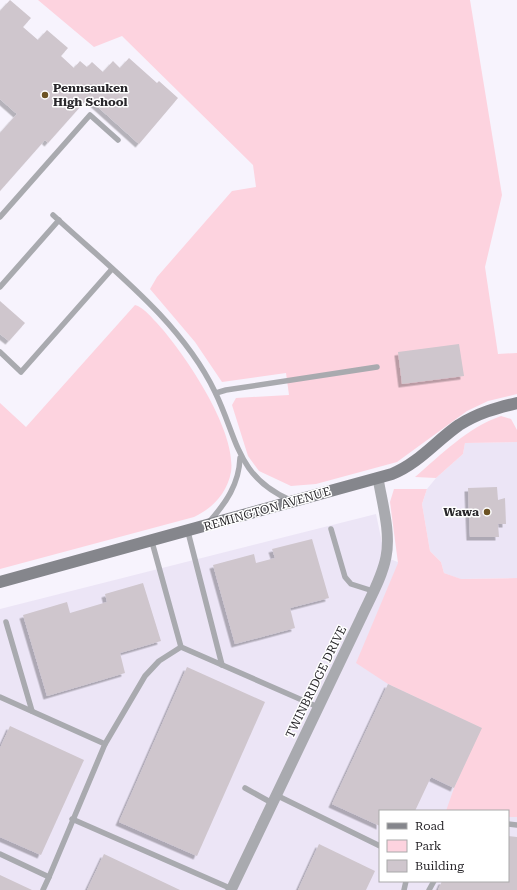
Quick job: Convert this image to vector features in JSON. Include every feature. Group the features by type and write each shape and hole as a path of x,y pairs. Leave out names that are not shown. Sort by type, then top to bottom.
{"street":[{"name":"REMINGTON AVENUE","path":"0,582 188,532 403,470 459,425 472,417 489,409 517,403"},
{"name":"TWINBRIDGE DRIVE","path":"232,890 373,592 386,558 387,541 378,478"}],"lane":[{"path":"0,217 90,115 118,140"},
{"path":"53,215 154,309 187,344 216,393 240,455 248,469 262,483 278,495 294,502"},
{"path":"0,287 59,220"},
{"path":"0,352 21,372 112,269"},
{"path":"216,393 377,367"},
{"path":"206,526 228,499 240,468 240,455"},
{"path":"331,529 346,577 351,584 373,592"},
{"path":"188,532 222,665"},
{"path":"152,542 181,647"},
{"path":"6,622 32,711"},
{"path":"181,647 318,707"},
{"path":"43,890 105,744 145,676 159,661 181,647"},
{"path":"0,697 105,744"},
{"path":"245,788 274,799 379,846"},
{"path":"72,819 232,890"},
{"path":"0,854 49,877"}],"shaded area":[{"path":"517,442 517,578 460,579 444,573 441,562 430,551 422,504 427,489 436,478 463,454 465,443"},
{"path":"376,514 385,557 517,609 517,890 0,890 0,609"}],"green space":[{"path":"38,0 470,0 502,195 485,267 498,354 517,353 517,394 488,401 467,411 397,462 316,484 291,486 259,471 248,456 232,405 236,398 289,395 286,373 222,382 195,342 150,289 157,277 232,191 256,187 253,165 122,36 94,47"},
{"path":"135,305 144,310 151,317 180,352 206,392 217,414 226,435 231,455 231,472 223,493 207,509 194,517 0,569 0,403 26,427"},
{"path":"501,416 511,419 517,430 517,442 465,443 463,454 436,478 415,477 455,442 477,427"},
{"path":"394,489 427,489 422,504 430,551 441,562 444,573 461,579 517,578 517,817 509,817 509,810 446,810 454,788 481,728 388,684 356,663 398,563 390,502"}],"building":[{"name":"Pennsauken High School","path":"10,0 31,18 23,27 38,40 47,30 68,48 61,56 74,68 80,61 87,67 92,62 103,72 113,61 120,68 129,58 157,83 159,81 178,98 139,144 88,98 48,143 45,140 0,191 0,133 17,114 0,99 0,11"},
{"path":"0,301 25,323 9,341 0,334"},
{"path":"459,344 464,376 402,384 398,352"},
{"name":"Wawa","path":"497,487 498,500 505,498 506,524 498,524 499,537 470,537 468,488"},
{"path":"312,539 329,598 290,608 295,628 235,644 213,565 254,554 256,563 275,558 272,549"},
{"path":"143,583 161,641 120,653 125,673 47,696 23,615 67,602 70,613 107,602 105,594"},
{"path":"187,667 265,702 197,856 119,822"},
{"path":"388,684 482,728 454,788 431,777 415,810 379,810 379,826 332,804"},
{"path":"10,726 84,760 41,855 0,837 0,748"},
{"path":"509,836 517,837 517,890 438,890 442,882 509,882"},
{"path":"319,844 375,871 366,890 298,890"},
{"path":"104,854 180,890 87,890"},
{"path":"0,875 32,890 0,890"}],"place":[{"name":"Pennsauken High School","path":"45,95"},
{"name":"Wawa","path":"487,512"}]}
